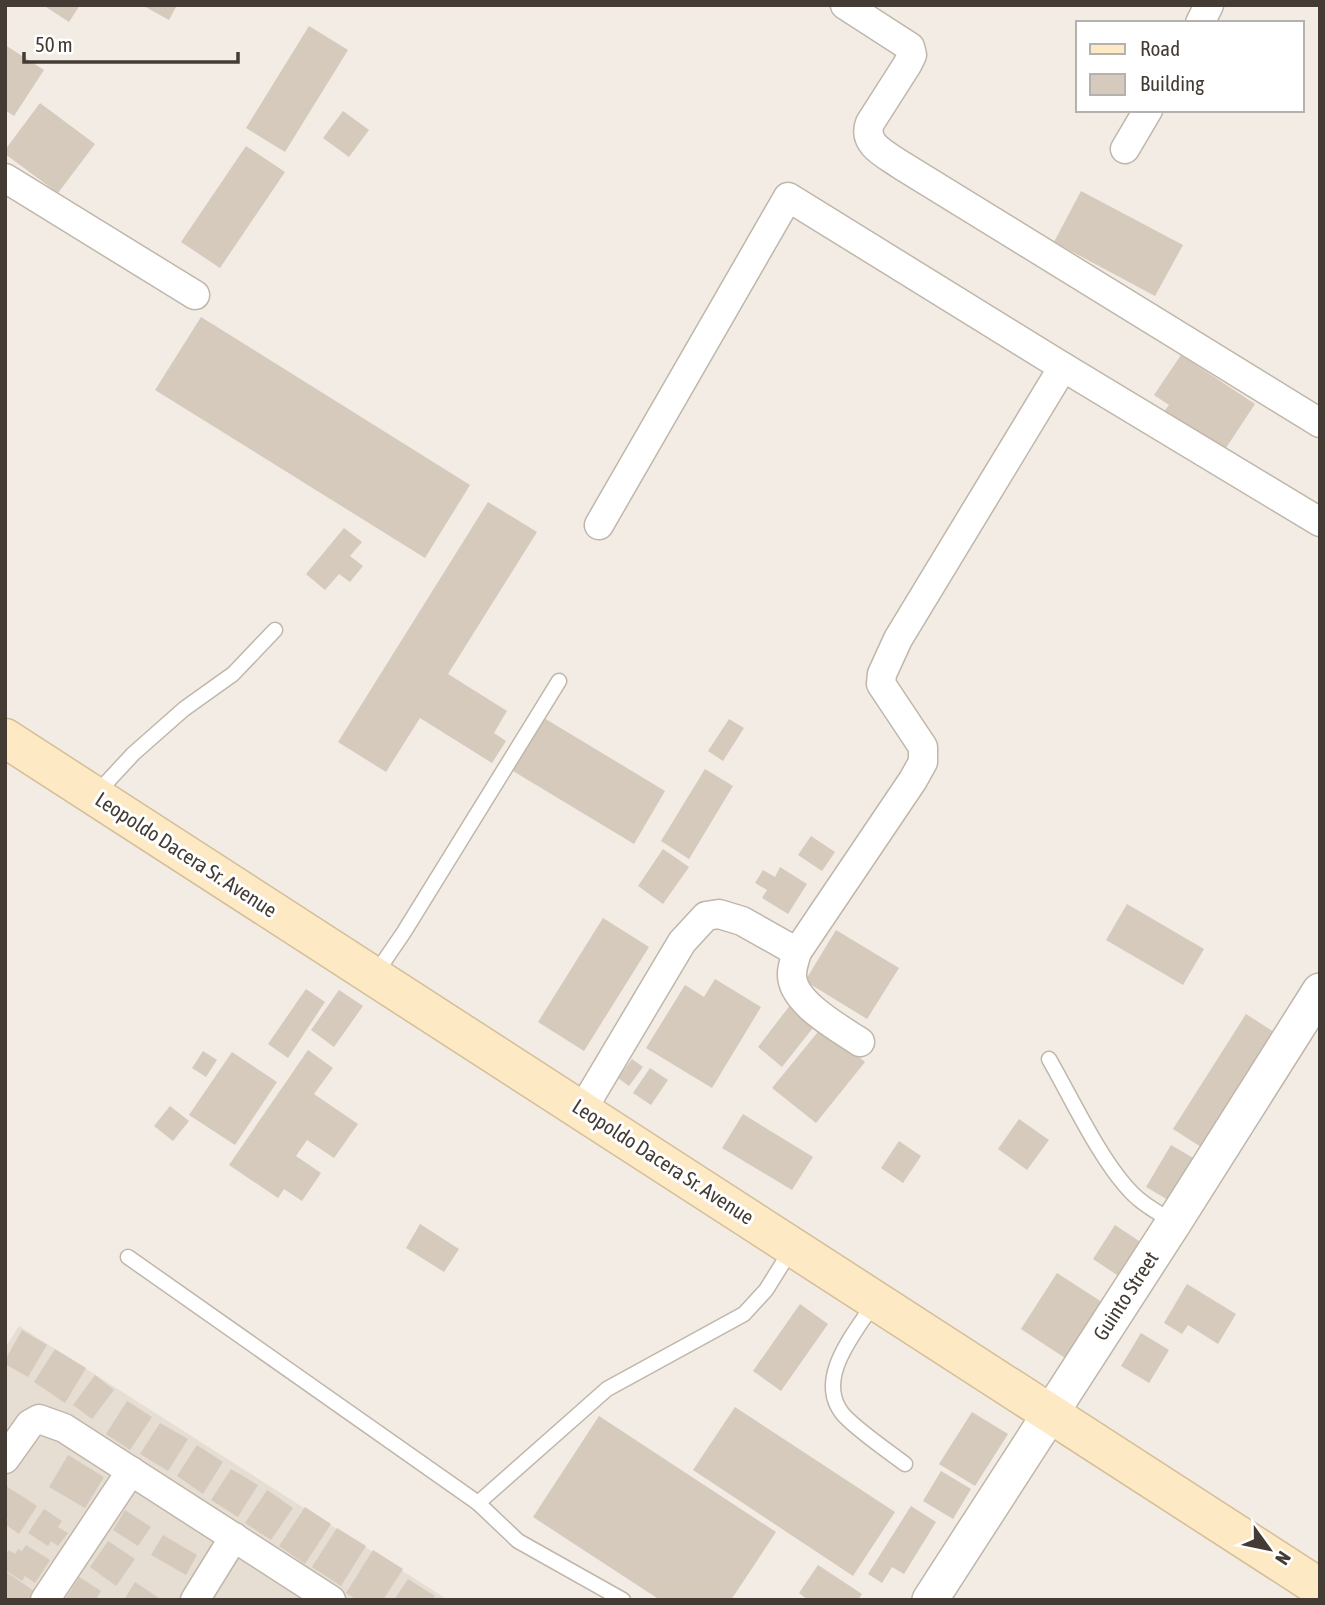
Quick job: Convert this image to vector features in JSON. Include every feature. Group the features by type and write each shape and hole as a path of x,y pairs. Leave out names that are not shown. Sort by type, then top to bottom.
{"main road":[{"name":"Leopoldo Dacera Sr. Avenue","path":"5,738 1320,1588"}],"street":[{"path":"845,5 910,47 912,55 870,123 867,131 869,141 901,165 1320,423"},
{"path":"1201,21 1209,5"},
{"path":"1125,149 1147,112"},
{"path":"5,178 194,295"},
{"path":"599,525 788,197 1063,368 1320,522"},
{"path":"859,1042 821,1017 796,990 792,975 797,952 923,762 923,747 881,684 882,674 898,639 1063,368"},
{"path":"582,1110 682,942 706,916 719,914 735,918 797,952"},
{"name":"Guinto Street","path":"930,1600 1320,991"},
{"path":"5,1460 30,1424 39,1419 64,1428 331,1600"},
{"path":"45,1600 131,1471"},
{"path":"195,1600 234,1537"}],"lane":[{"path":"94,796 134,754 184,709 233,674 275,630"},
{"path":"374,976 404,932 558,681"},
{"path":"1049,1059 1098,1146 1124,1183 1149,1207 1174,1222"},
{"path":"478,1503 607,1389 744,1314 766,1290 793,1246"},
{"path":"128,1257 478,1503 518,1541 623,1600"},
{"path":"876,1300 849,1342 834,1372 832,1392 843,1415 905,1465"}],"shaded area":[{"path":"19,1326 448,1600 5,1600 5,1348"}],"building":[{"path":"43,5 80,5 69,22"},
{"path":"142,5 177,5 169,20"},
{"path":"309,26 348,50 285,152 246,128"},
{"path":"5,45 44,70 14,116 5,110"},
{"path":"40,103 95,144 58,193 5,154 5,150"},
{"path":"343,111 369,130 349,157 323,138"},
{"path":"246,146 285,172 220,268 181,242"},
{"path":"1081,191 1183,245 1155,296 1054,242"},
{"path":"201,317 470,485 425,558 155,390"},
{"path":"1181,355 1255,404 1220,457 1160,417 1169,405 1154,395"},
{"path":"488,502 537,532 448,674 507,711 494,733 506,741 492,763 420,718 386,772 338,742"},
{"path":"344,528 362,542 350,556 363,566 350,582 339,574 325,590 306,574"},
{"path":"544,718 665,791 634,844 513,771"},
{"path":"729,719 744,728 723,761 708,751"},
{"path":"705,769 733,786 689,859 661,841"},
{"path":"811,836 835,852 822,871 798,855"},
{"path":"663,849 689,867 663,904 638,886"},
{"path":"780,867 807,884 788,914 762,898 767,890 755,883 763,870 775,877"},
{"path":"1127,904 1204,949 1183,985 1106,940"},
{"path":"603,918 649,947 584,1051 538,1022"},
{"path":"836,930 899,968 867,1019 805,981"},
{"path":"715,979 761,1007 712,1088 646,1048 685,985 704,997"},
{"path":"306,989 325,1002 288,1058 268,1044"},
{"path":"339,990 363,1006 334,1047 311,1030"},
{"path":"791,1004 816,1024 782,1067 758,1047"},
{"path":"1246,1014 1274,1032 1201,1147 1173,1129"},
{"path":"822,1027 865,1062 816,1123 772,1088"},
{"path":"308,1050 333,1068 314,1094 358,1124 334,1158 307,1140 296,1156 321,1173 302,1201 284,1189 278,1198 229,1165"},
{"path":"203,1051 217,1060 206,1077 192,1068"},
{"path":"232,1052 277,1082 235,1145 189,1115"},
{"path":"632,1059 643,1067 629,1086 618,1078"},
{"path":"650,1068 668,1080 651,1105 633,1093"},
{"path":"170,1106 189,1121 173,1141 154,1126"},
{"path":"743,1114 813,1157 792,1190 722,1148"},
{"path":"1019,1119 1049,1140 1027,1170 998,1149"},
{"path":"899,1141 921,1156 903,1183 881,1168"},
{"path":"1171,1145 1195,1159 1170,1201 1146,1187"},
{"path":"420,1224 459,1249 444,1272 406,1248"},
{"path":"1115,1225 1142,1243 1120,1277 1093,1259"},
{"path":"1057,1273 1108,1306 1071,1362 1021,1329"},
{"path":"1187,1284 1236,1314 1218,1344 1188,1325 1182,1334 1164,1323"},
{"path":"800,1304 828,1324 781,1391 753,1371"},
{"path":"22,1330 47,1345 28,1377 5,1364"},
{"path":"1141,1333 1169,1350 1149,1383 1121,1366"},
{"path":"55,1349 86,1368 65,1403 34,1382"},
{"path":"95,1375 114,1390 92,1419 73,1405"},
{"path":"127,1401 152,1417 130,1450 106,1434"},
{"path":"735,1407 895,1512 853,1576 693,1470"},
{"path":"972,1412 1008,1434 975,1486 939,1464"},
{"path":"599,1416 776,1532 731,1600 660,1600 533,1517"},
{"path":"160,1423 188,1439 168,1471 140,1454"},
{"path":"197,1445 223,1462 203,1494 177,1476"},
{"path":"68,1455 104,1477 85,1508 49,1487"},
{"path":"231,1469 258,1485 238,1517 211,1500"},
{"path":"941,1471 971,1489 953,1519 923,1501"},
{"path":"6,1486 37,1506 19,1534 5,1524 8,1519 5,1518"},
{"path":"267,1490 293,1508 271,1540 245,1523"},
{"path":"911,1506 936,1522 904,1574 892,1567 882,1583 868,1574"},
{"path":"305,1507 331,1524 305,1564 279,1546"},
{"path":"44,1509 62,1521 58,1527 68,1533 58,1546 51,1541 48,1546 28,1533"},
{"path":"125,1510 151,1527 138,1546 113,1530"},
{"path":"337,1528 366,1546 341,1586 312,1567"},
{"path":"163,1535 197,1555 186,1575 151,1555"},
{"path":"108,1541 135,1559 116,1586 90,1567"},
{"path":"26,1545 50,1560 35,1583 25,1576 22,1581 5,1570 5,1556 9,1550 15,1554 18,1549 22,1551"},
{"path":"373,1550 403,1569 383,1600 357,1600 346,1593"},
{"path":"818,1565 862,1594 858,1600 808,1600 799,1593"},
{"path":"5,1571 34,1591 29,1600 5,1600"},
{"path":"79,1577 101,1591 96,1600 65,1600"},
{"path":"408,1579 435,1596 433,1600 394,1600"},
{"path":"135,1582 162,1600 124,1600"}]}
